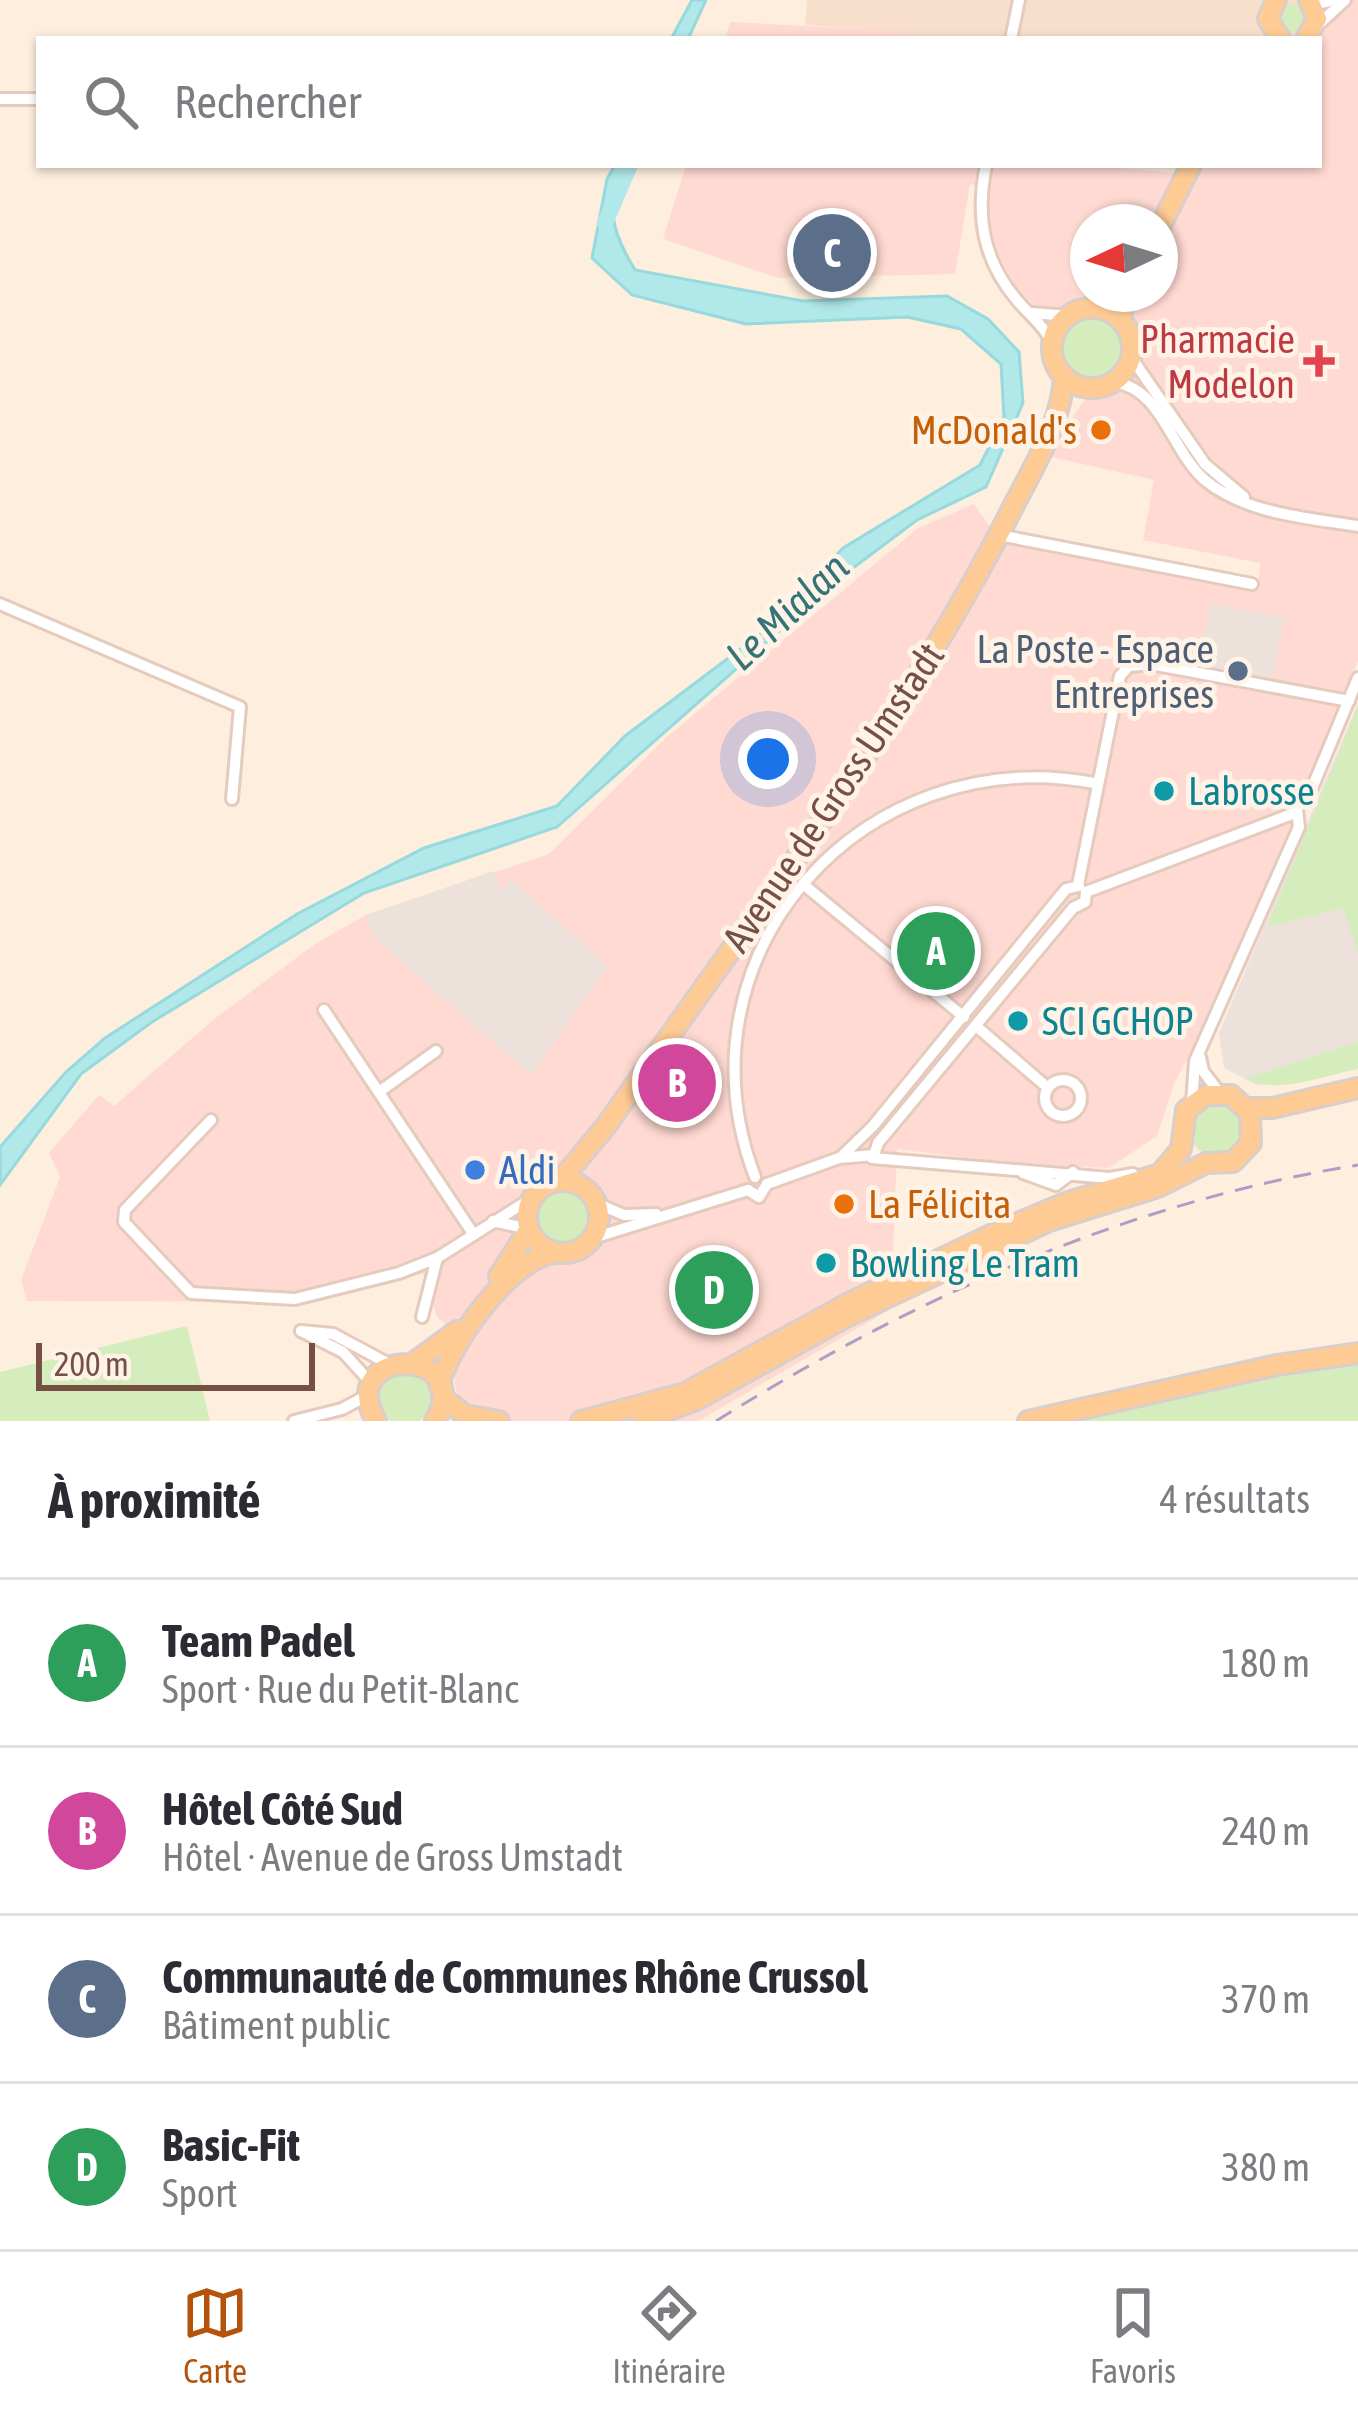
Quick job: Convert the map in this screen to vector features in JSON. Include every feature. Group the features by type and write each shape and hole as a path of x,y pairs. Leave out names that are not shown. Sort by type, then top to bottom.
{"main road":[{"path":"1271,35 1276,0"},
{"path":"1311,2 1311,32"},
{"path":"1168,204 1186,168"},
{"path":"1081,312 1068,316 1052,342 1064,376 1086,388 1114,382 1131,357 1130,336 1121,321 1102,312"},
{"path":"1121,321 1122,312"},
{"name":"Avenue de Gross Umstadt","path":"560,1181 606,1126 966,602 1040,455 1062,398 1064,376"},
{"name":"Avenue de Gross Umstadt","path":"1040,455 1086,388"},
{"path":"581,1421 685,1393 848,1303 999,1232 1068,1202 1160,1174 1174,1163 1183,1139 1183,1119 1192,1103 1219,1092 1247,1108 1272,1108 1358,1088"},
{"path":"642,1421 698,1399 846,1317 1049,1221 1158,1187 1206,1163 1232,1162 1246,1151 1253,1135 1282,1117 1358,1100"},
{"path":"1247,1108 1253,1135"},
{"name":"Avenue de Gross Umstadt","path":"593,1198 592,1157 606,1126"},
{"path":"1183,1139 1192,1154 1206,1163"},
{"path":"375,1418 371,1388 391,1365 413,1363 458,1330 529,1229 532,1198 560,1181 593,1198 593,1238 573,1252 529,1259 451,1351 435,1421"},
{"path":"529,1229 538,1244 554,1253"},
{"path":"1028,1421 1277,1365 1358,1353"},
{"path":"413,1363 466,1415 499,1421"}],"street":[{"path":"1012,36 1019,0"},
{"path":"1311,2 1334,0"},
{"path":"1311,32 1345,0"},
{"path":"0,99 36,98"},
{"path":"985,168 980,199 982,231 1005,284 1052,342"},
{"path":"1032,313 1068,316"},
{"path":"1131,357 1205,464 1252,503"},
{"path":"1114,382 1143,393 1207,482 1252,503 1358,526"},
{"path":"999,535 1252,584"},
{"path":"0,604 239,707 232,799"},
{"path":"761,1180 878,1144 1073,908 1085,902 1082,889 1094,783 1120,676 1129,666 1151,664 1349,701"},
{"path":"861,1152 865,1134 1069,886 1082,889 1297,809 1310,793 1358,678"},
{"path":"593,1238 748,1190 759,1198 761,1180 738,1114 734,1044 757,956 803,884 866,827 943,788 996,778 1094,783"},
{"path":"1192,1103 1201,1047 1292,844 1297,809"},
{"path":"803,884 964,1016 974,1015 976,1026 1048,1088"},
{"path":"1064,897 1073,908"},
{"path":"324,1010 472,1232"},
{"path":"1201,1047 1203,1071 1219,1092"},
{"path":"379,1092 436,1052"},
{"path":"211,1120 132,1198 124,1222 191,1293 282,1300 399,1274 437,1258 532,1198"},
{"path":"865,1134 896,1160"},
{"path":"861,1152 896,1160 1114,1178 1160,1174"},
{"path":"593,1198 624,1215 666,1214"},
{"path":"490,1221 529,1229"},
{"path":"422,1317 437,1258"},
{"path":"294,1421 342,1409 371,1388 344,1352 302,1331 333,1334 391,1365"},
{"path":"342,1409 375,1418"}],"shaded area":[{"path":"807,0 1282,0 1264,36 905,36 905,32 805,25"},
{"path":"1282,0 1358,0 1358,661 1289,839 1233,970 1174,1084 1157,1136 1109,1168 1016,1164 897,1149 891,1309 698,1421 485,1421 485,1413 458,1395 455,1385 454,1367 470,1346 437,1317 423,1274 299,1302 27,1301 21,1280 60,1177 49,1153 99,1095 114,1106 213,1020 315,944 366,915 549,854 668,736 917,529 974,504 1002,543 1258,590 1260,563 1143,540 1154,480 1047,456 1085,399 1112,391 1134,371 1139,360 1136,330 1117,312 1178,312 1178,204 1070,204 1070,307 1055,311 1035,307 1020,296 986,230 985,188 970,184 955,274 778,278 663,239 685,168 1120,168 1194,175 1198,168 1322,168 1322,36 1264,36"},
{"path":"730,22 905,31 905,36 726,36"},
{"path":"1210,604 1284,617 1273,678 1199,664"},
{"path":"1358,703 1358,1069 1257,1085 1224,1068 1219,1033"},
{"path":"494,871 500,891 511,879 608,966 531,1075 373,937 366,915"}],"green space":[{"path":"1293,3 1304,7 1308,18 1304,29 1293,33 1282,29 1278,18 1282,7"},
{"path":"1093,315 1116,325 1126,348 1116,371 1093,381 1070,371 1060,348 1070,325"},
{"path":"1358,706 1358,952 1343,908 1267,927"},
{"path":"1358,1042 1358,1069 1285,1085 1246,1078"},
{"path":"1217,1103 1236,1111 1244,1130 1236,1149 1217,1157 1198,1149 1190,1130 1198,1111"},
{"path":"563,1188 583,1196 591,1216 583,1236 563,1244 543,1236 535,1216 543,1196"},
{"path":"187,1326 210,1421 0,1421 0,1372"},
{"path":"1358,1353 1358,1421 1028,1421"},
{"path":"395,1373 415,1373 430,1388 430,1408 418,1421 392,1421 380,1408 380,1388"}],"water":[{"path":"692,0 706,0 689,36 673,36"},
{"name":"Le Mialan","path":"613,168 626,168 613,206 614,218 620,243 635,270 803,301 947,296 988,319 1019,352 1023,403 986,487 917,520 837,580 557,827 364,893 152,1022 81,1074 0,1185 0,1147 66,1072 105,1038 297,914 424,848 557,806 625,736 772,625 843,548 980,465 1004,417 1001,364 961,329 907,317 746,324 632,295 592,258"}],"waterway":[{"name":"Le Mialan","path":"605,223 629,168"}],"railway":[{"path":"716,1421 867,1334 1025,1261 1188,1203 1358,1165"}],"place":[{"name":"Communauté de Communes Rhône Crussol","path":"832,253"},
{"name":"Pharmacie Modelon","path":"1319,361"},
{"name":"McDonald's","path":"1101,430"},
{"name":"La Poste - Espace Entreprises","path":"1238,671"},
{"name":"Labrosse","path":"1164,791"},
{"name":"Team Padel","path":"936,951"},
{"name":"SCI GCHOP","path":"1018,1021"},
{"name":"Hôtel Côté Sud","path":"677,1083"},
{"name":"Aldi","path":"475,1170"},
{"name":"La Félicita","path":"844,1204"},
{"name":"Bowling Le Tram","path":"826,1263"},
{"name":"Basic-Fit","path":"714,1290"}]}
